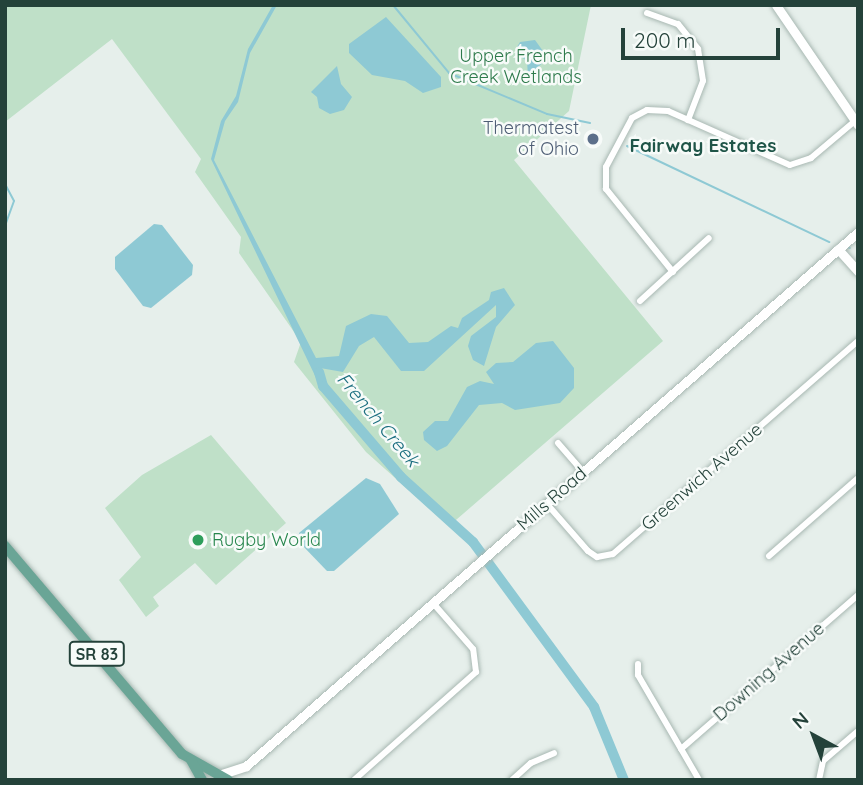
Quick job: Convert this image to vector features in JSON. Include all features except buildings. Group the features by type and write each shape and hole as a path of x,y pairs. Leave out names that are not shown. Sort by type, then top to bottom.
{"main road":[{"name":"SR 83","path":"5,546 190,759 203,780"},
{"name":"SR 83","path":"190,759 223,776"},
{"path":"203,780 223,776"}],"street":[{"path":"673,272 611,199 605,172 626,125 637,115 657,109 790,165 807,160 856,123 776,5"},
{"path":"647,13 678,24 698,49 703,81 688,120"},
{"name":"Mills Road","path":"237,780 246,766 858,232"},
{"path":"640,301 709,238"},
{"path":"838,249 858,271"},
{"name":"Greenwich Avenue","path":"547,504 588,551 597,557 613,554 858,341"},
{"path":"558,443 583,472"},
{"path":"769,556 858,478"},
{"name":"Downing Avenue","path":"681,749 858,595"},
{"path":"354,780 476,671 476,654 433,603"},
{"path":"638,664 638,675 699,780"},
{"path":"819,780 819,769 858,731"},
{"path":"512,780 531,763 554,753"},
{"name":"Mills Road","path":"223,776 246,766"}],"green space":[{"name":"Upper French Creek Wetlands","path":"5,5 591,5 569,111 514,160 663,341 449,526 366,452 294,362 301,342 239,253 241,237 195,172 201,159 112,39 5,122"},
{"name":"Rugby World","path":"211,435 286,523 216,585 195,563 153,597 159,606 146,617 119,580 141,557 105,508 142,475"}],"water":[{"path":"273,5 277,5 250,53 238,102 225,121 214,160 316,358 339,356 346,326 371,314 387,316 409,343 428,342 451,326 458,328 462,318 489,300 491,292 504,288 515,305 496,327 484,366 473,360 468,346 471,336 496,317 496,305 424,371 401,371 374,337 359,346 343,372 320,368 324,382 319,384 211,159 221,121 236,96 248,49"},
{"path":"386,17 441,77 441,87 423,93 405,81 372,75 349,53 349,44"},
{"path":"535,40 548,58 528,76 527,61 517,54 517,47 520,42"},
{"path":"337,66 341,84 352,97 344,110 330,114 319,108 317,97 311,92"},
{"path":"154,224 162,225 193,265 192,275 151,308 143,306 115,269 115,257"},
{"path":"553,341 574,368 574,388 560,403 515,410 502,403 479,405 447,446 437,451 424,440 423,432 435,421 448,421 467,387 480,381 494,384 486,372 496,363 513,362 536,343"},
{"path":"366,478 380,484 399,514 334,571 327,571 301,544 299,533"}],"waterway":[{"path":"393,5 449,73 547,114 590,123"},
{"path":"627,146 829,242"},
{"path":"5,184 14,201 5,226"},
{"name":"French Creek","path":"319,372 323,386 401,477 473,542 594,707 624,780"}],"place":[{"name":"Thermatest of Ohio","path":"593,139"},
{"name":"Rugby World","path":"198,540"}],"district":[{"name":"Fairway Estates","path":"703,146"}]}
